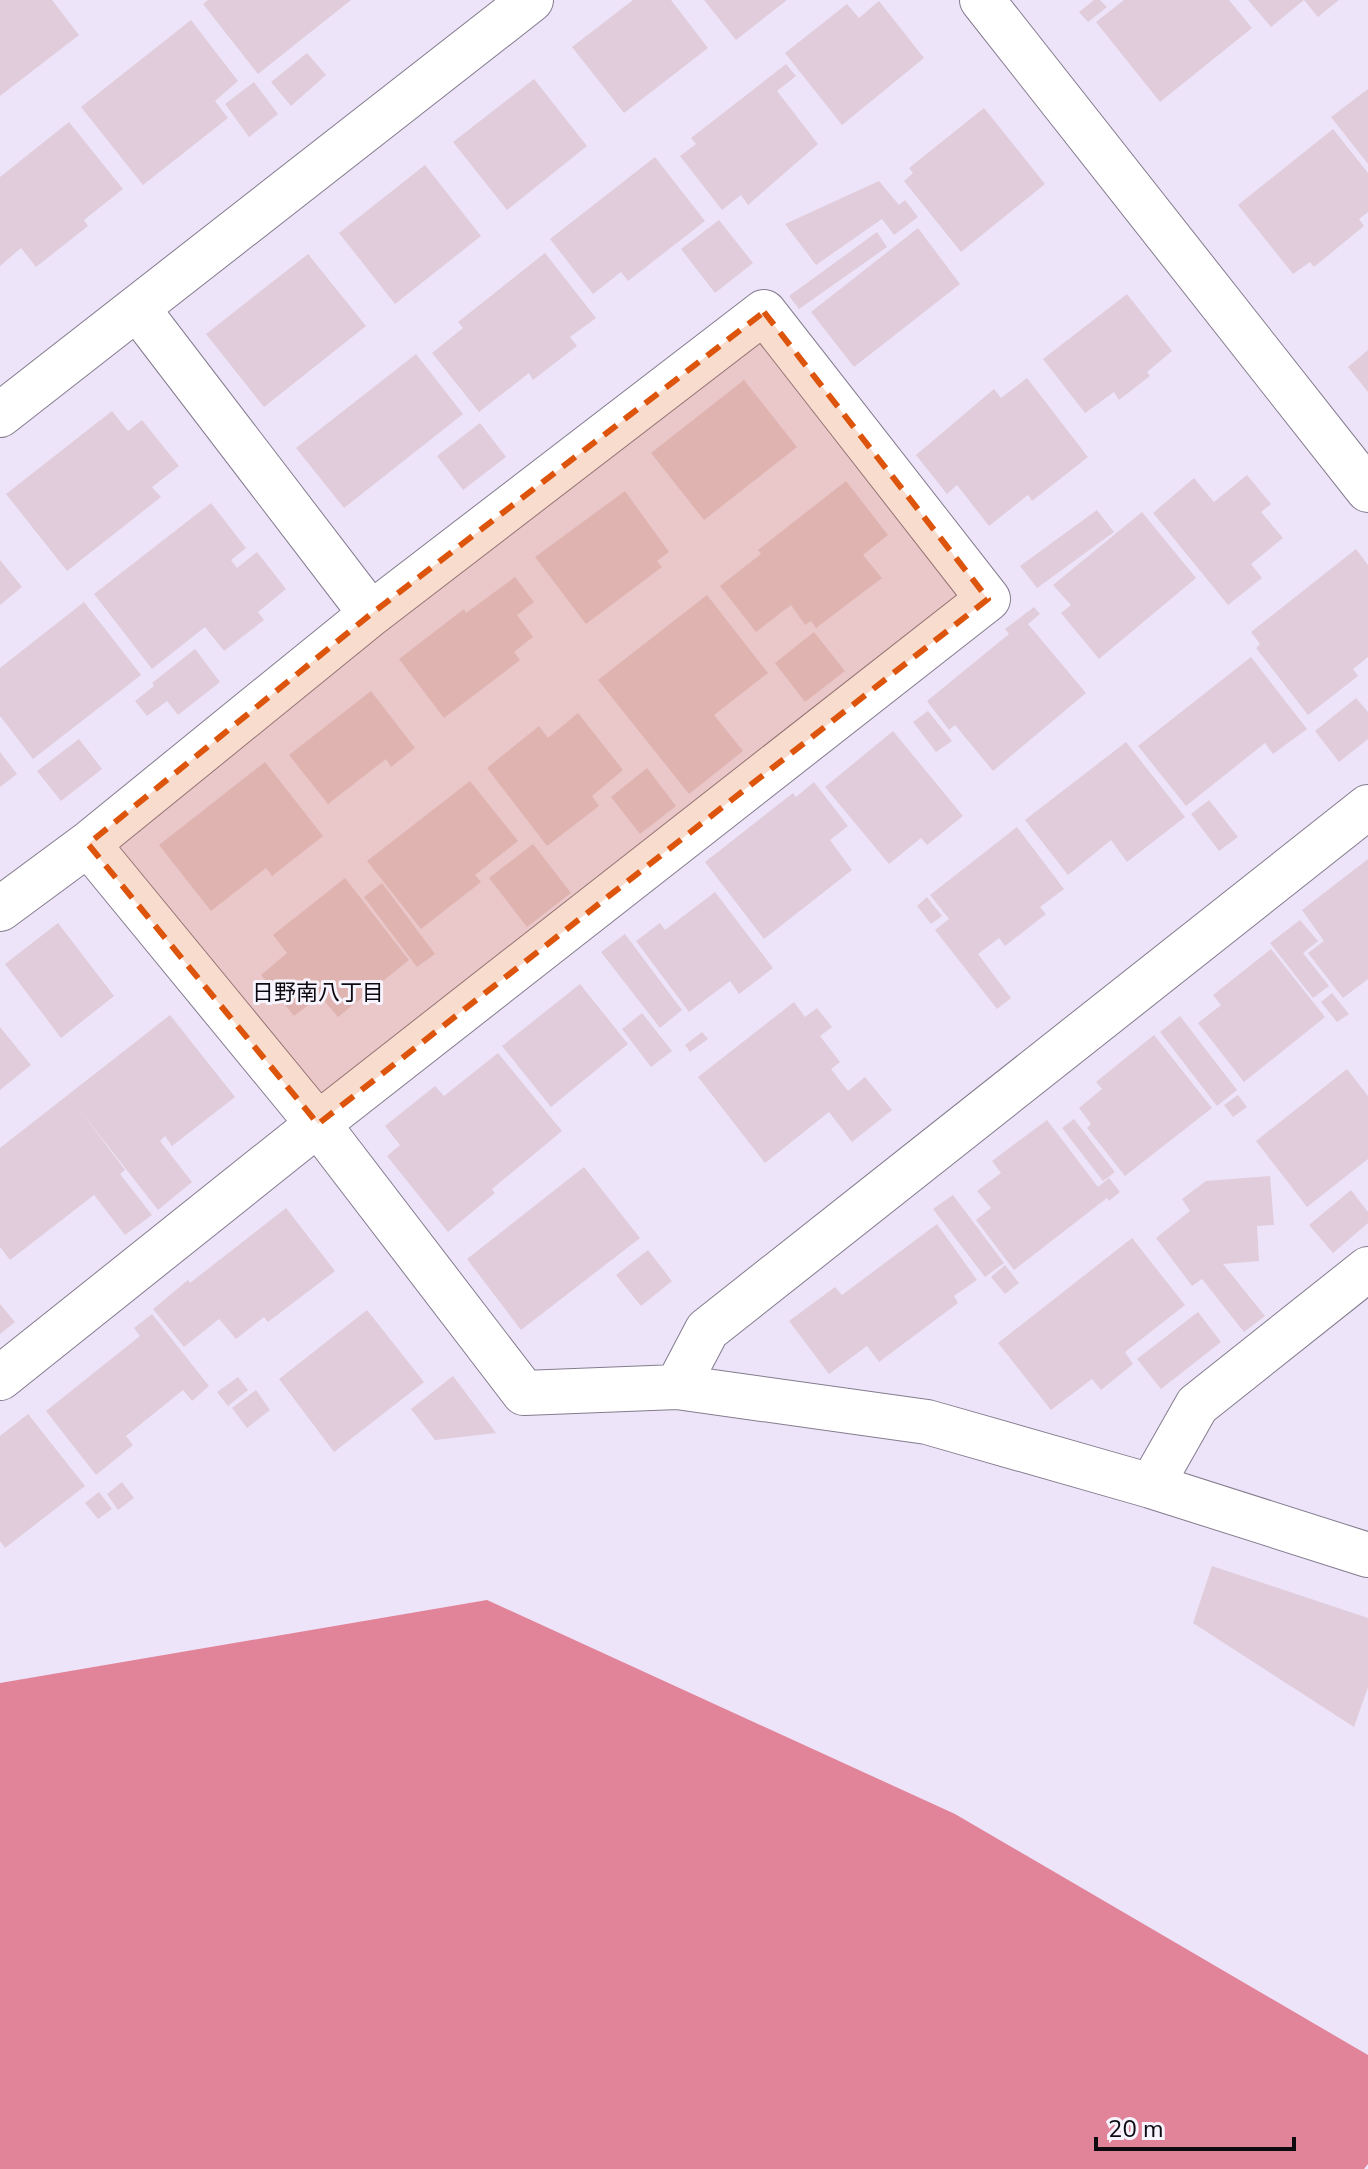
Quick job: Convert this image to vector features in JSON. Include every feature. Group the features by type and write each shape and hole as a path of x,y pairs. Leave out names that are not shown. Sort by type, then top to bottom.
{"street":[{"path":"0,415 531,0"},
{"path":"982,0 1368,490"},
{"path":"137,308 371,614"},
{"path":"0,909 88,844 371,614 764,312 988,599 318,1124 0,1378"},
{"path":"677,1387 707,1330 1368,807"},
{"path":"88,844 318,1124 524,1393 677,1387 927,1422 1151,1486 1368,1555"},
{"path":"1151,1486 1197,1405 1368,1269"}],"highlighted area":[{"path":"764,312 988,599 318,1124 88,844 371,614"}],"shaded area":[{"path":"487,1600 955,1814 1368,2055 1368,2164 1364,2169 0,2169 0,1683"}],"building":[{"path":"0,0 52,0 79,35 0,96"},
{"path":"208,0 351,0 258,74 203,4"},
{"path":"633,0 671,0 708,48 624,113 572,47"},
{"path":"704,0 787,0 736,40"},
{"path":"1094,0 1100,0 1107,7 1088,22 1079,12"},
{"path":"1124,0 1229,0 1252,28 1160,102 1096,22"},
{"path":"1248,0 1304,0 1271,27"},
{"path":"1304,0 1339,0 1318,17"},
{"path":"879,1 924,58 842,125 785,53 847,4 859,18"},
{"path":"191,20 238,81 215,101 228,118 143,185 81,107"},
{"path":"307,53 326,75 291,106 271,82"},
{"path":"786,64 796,76 777,91 818,144 748,205 741,195 722,210 680,156 696,144 691,138"},
{"path":"534,79 587,146 507,210 453,142"},
{"path":"254,82 278,114 249,137 225,104"},
{"path":"1368,89 1368,164 1331,117"},
{"path":"984,108 1045,184 961,252 904,181 913,173 909,168"},
{"path":"69,122 123,189 84,220 88,226 36,267 21,248 0,266 0,177"},
{"path":"1333,129 1368,173 1368,212 1359,219 1364,226 1314,267 1310,262 1293,274 1238,205"},
{"path":"655,157 705,221 628,281 621,272 593,294 550,239"},
{"path":"425,165 481,236 395,304 339,233"},
{"path":"879,181 899,205 905,200 918,217 894,235 882,219 816,265 785,224"},
{"path":"719,220 753,263 715,293 681,249"},
{"path":"918,228 960,284 854,367 811,312"},
{"path":"877,232 887,247 799,309 789,296"},
{"path":"545,253 596,318 570,337 577,346 533,380 529,373 479,412 432,353 463,328 458,322"},
{"path":"308,254 366,326 264,407 206,334"},
{"path":"1127,294 1172,351 1147,372 1150,376 1119,400 1114,392 1085,413 1043,359"},
{"path":"1368,350 1368,392 1348,367"},
{"path":"416,354 463,414 344,508 296,448"},
{"path":"1027,378 1088,457 1032,501 1028,495 989,526 957,485 947,494 916,455 994,389 1001,398"},
{"path":"744,380 797,447 704,520 651,453"},
{"path":"112,411 128,431 142,420 179,466 152,487 161,497 67,571 6,494"},
{"path":"480,423 506,457 463,490 437,456"},
{"path":"1247,475 1271,504 1261,512 1283,538 1251,564 1262,578 1228,605 1153,513 1194,478 1214,502"},
{"path":"846,481 888,535 863,555 882,578 816,628 811,621 805,625 791,605 756,632 720,586 761,554 758,550"},
{"path":"625,491 669,552 657,561 662,567 586,624 535,557"},
{"path":"211,503 246,548 231,560 237,568 257,552 286,589 258,612 264,620 224,651 205,627 152,669 94,594"},
{"path":"1097,510 1114,532 1037,588 1020,566"},
{"path":"1142,512 1196,578 1099,659 1061,613 1071,605 1053,585"},
{"path":"1356,549 1368,565 1368,657 1353,669 1358,676 1308,715 1256,648 1260,644 1251,632"},
{"path":"0,560 22,587 0,605"},
{"path":"515,577 534,602 517,615 533,637 514,652 520,660 444,718 399,659 464,609 466,613"},
{"path":"707,595 768,673 714,715 743,751 689,794 598,680"},
{"path":"84,602 141,675 33,759 0,716 0,668"},
{"path":"1034,607 1040,614 1028,624 1086,693 993,771 955,725 949,730 927,701 1009,634 1005,629"},
{"path":"814,632 845,671 805,702 775,663"},
{"path":"195,649 220,682 178,715 167,701 147,716 135,701 154,686 152,683"},
{"path":"1251,657 1307,729 1273,754 1265,743 1186,806 1138,746"},
{"path":"371,691 415,748 391,767 386,759 328,804 289,755"},
{"path":"1356,698 1368,712 1368,739 1339,762 1315,731"},
{"path":"928,711 952,741 936,752 913,722"},
{"path":"578,713 623,770 592,796 599,806 547,846 487,768 539,726 548,738"},
{"path":"893,731 963,816 927,845 921,838 889,864 825,787"},
{"path":"79,739 102,769 61,801 37,771"},
{"path":"1126,742 1185,817 1127,862 1111,840 1068,875 1025,820"},
{"path":"0,752 17,774 0,787"},
{"path":"265,762 323,836 272,876 266,868 211,911 159,845"},
{"path":"647,768 676,806 640,834 611,797"},
{"path":"470,781 518,841 475,875 481,882 421,929 367,861"},
{"path":"814,782 848,826 830,840 852,870 764,939 705,862 793,793 796,797"},
{"path":"1209,800 1238,837 1219,851 1191,814"},
{"path":"1017,827 1064,889 1040,907 1046,914 1005,946 999,938 978,954 1011,998 997,1009 935,930 949,919 930,895"},
{"path":"533,844 571,893 527,927 489,878"},
{"path":"1368,859 1368,979 1343,998 1308,953 1324,941 1302,910"},
{"path":"345,878 409,960 338,1017 320,996 294,1016 261,975 287,953 273,935"},
{"path":"382,883 435,954 417,967 364,897"},
{"path":"715,892 773,968 739,994 730,981 689,1012 636,941 660,923 665,930"},
{"path":"927,897 942,916 931,924 917,906"},
{"path":"1300,920 1318,941 1303,953 1329,986 1313,998 1270,943"},
{"path":"58,923 114,996 61,1038 5,964"},
{"path":"625,934 682,1010 660,1028 601,952"},
{"path":"1271,949 1325,1017 1244,1082 1198,1023 1221,1005 1213,995"},
{"path":"580,984 628,1044 551,1107 502,1046"},
{"path":"1332,993 1349,1014 1337,1022 1321,1002"},
{"path":"794,1002 805,1017 817,1008 832,1027 820,1036 840,1062 831,1069 848,1091 865,1077 892,1110 852,1142 829,1112 765,1163 698,1077"},
{"path":"642,1013 672,1051 651,1067 622,1029"},
{"path":"170,1015 235,1097 172,1146 165,1136 160,1141 192,1182 158,1210 79,1109 125,1170 120,1174 152,1215 125,1235 94,1195 10,1260 0,1247 0,1148"},
{"path":"1180,1016 1237,1090 1217,1106 1160,1032"},
{"path":"0,1027 31,1065 0,1090"},
{"path":"702,1032 708,1039 690,1052 685,1045"},
{"path":"1154,1035 1212,1108 1125,1176 1087,1128 1091,1124 1079,1108 1102,1089 1096,1082"},
{"path":"498,1053 562,1131 492,1189 495,1193 448,1232 387,1156 400,1145 385,1126 435,1086 444,1096"},
{"path":"1347,1069 1368,1096 1368,1159 1307,1207 1256,1141"},
{"path":"1238,1095 1247,1107 1233,1117 1224,1105"},
{"path":"1074,1119 1115,1172 1103,1181 1062,1128"},
{"path":"1047,1120 1098,1187 1109,1178 1120,1192 1109,1201 1107,1198 1014,1270 976,1220 991,1208 977,1191 1001,1173 992,1161"},
{"path":"584,1167 640,1238 521,1330 467,1259"},
{"path":"1270,1176 1274,1225 1257,1226 1259,1261 1223,1264 1265,1316 1244,1332 1202,1279 1192,1286 1156,1238 1190,1211 1182,1199 1206,1181"},
{"path":"1351,1190 1368,1212 1368,1223 1333,1253 1309,1225"},
{"path":"953,1195 1004,1263 985,1277 933,1209"},
{"path":"286,1208 335,1271 268,1322 264,1317 236,1339 219,1319 184,1347 153,1309"},
{"path":"937,1224 977,1280 954,1296 958,1303 879,1362 867,1346 829,1374 789,1321 835,1287 842,1295"},
{"path":"1132,1238 1185,1305 1125,1352 1133,1364 1101,1390 1092,1379 1051,1410 998,1343"},
{"path":"648,1250 672,1281 641,1306 616,1275"},
{"path":"1005,1265 1019,1283 1005,1294 991,1277"},
{"path":"0,1304 15,1322 0,1334"},
{"path":"367,1310 424,1382 334,1452 279,1379"},
{"path":"1198,1312 1221,1342 1161,1389 1137,1359"},
{"path":"152,1314 209,1386 192,1401 183,1390 126,1436 133,1445 96,1475 46,1411 140,1336 134,1328"},
{"path":"453,1376 496,1433 435,1440 411,1409"},
{"path":"238,1377 248,1390 228,1406 217,1392"},
{"path":"256,1390 270,1410 247,1428 232,1408"},
{"path":"28,1414 85,1486 5,1548 0,1541 0,1436"},
{"path":"122,1482 134,1498 118,1510 107,1494"},
{"path":"99,1492 112,1509 98,1519 85,1503"},
{"path":"1212,1566 1368,1618 1368,1687 1354,1727 1193,1623"}],"district":[{"name":"日野南八丁目","path":"318,992"}]}
